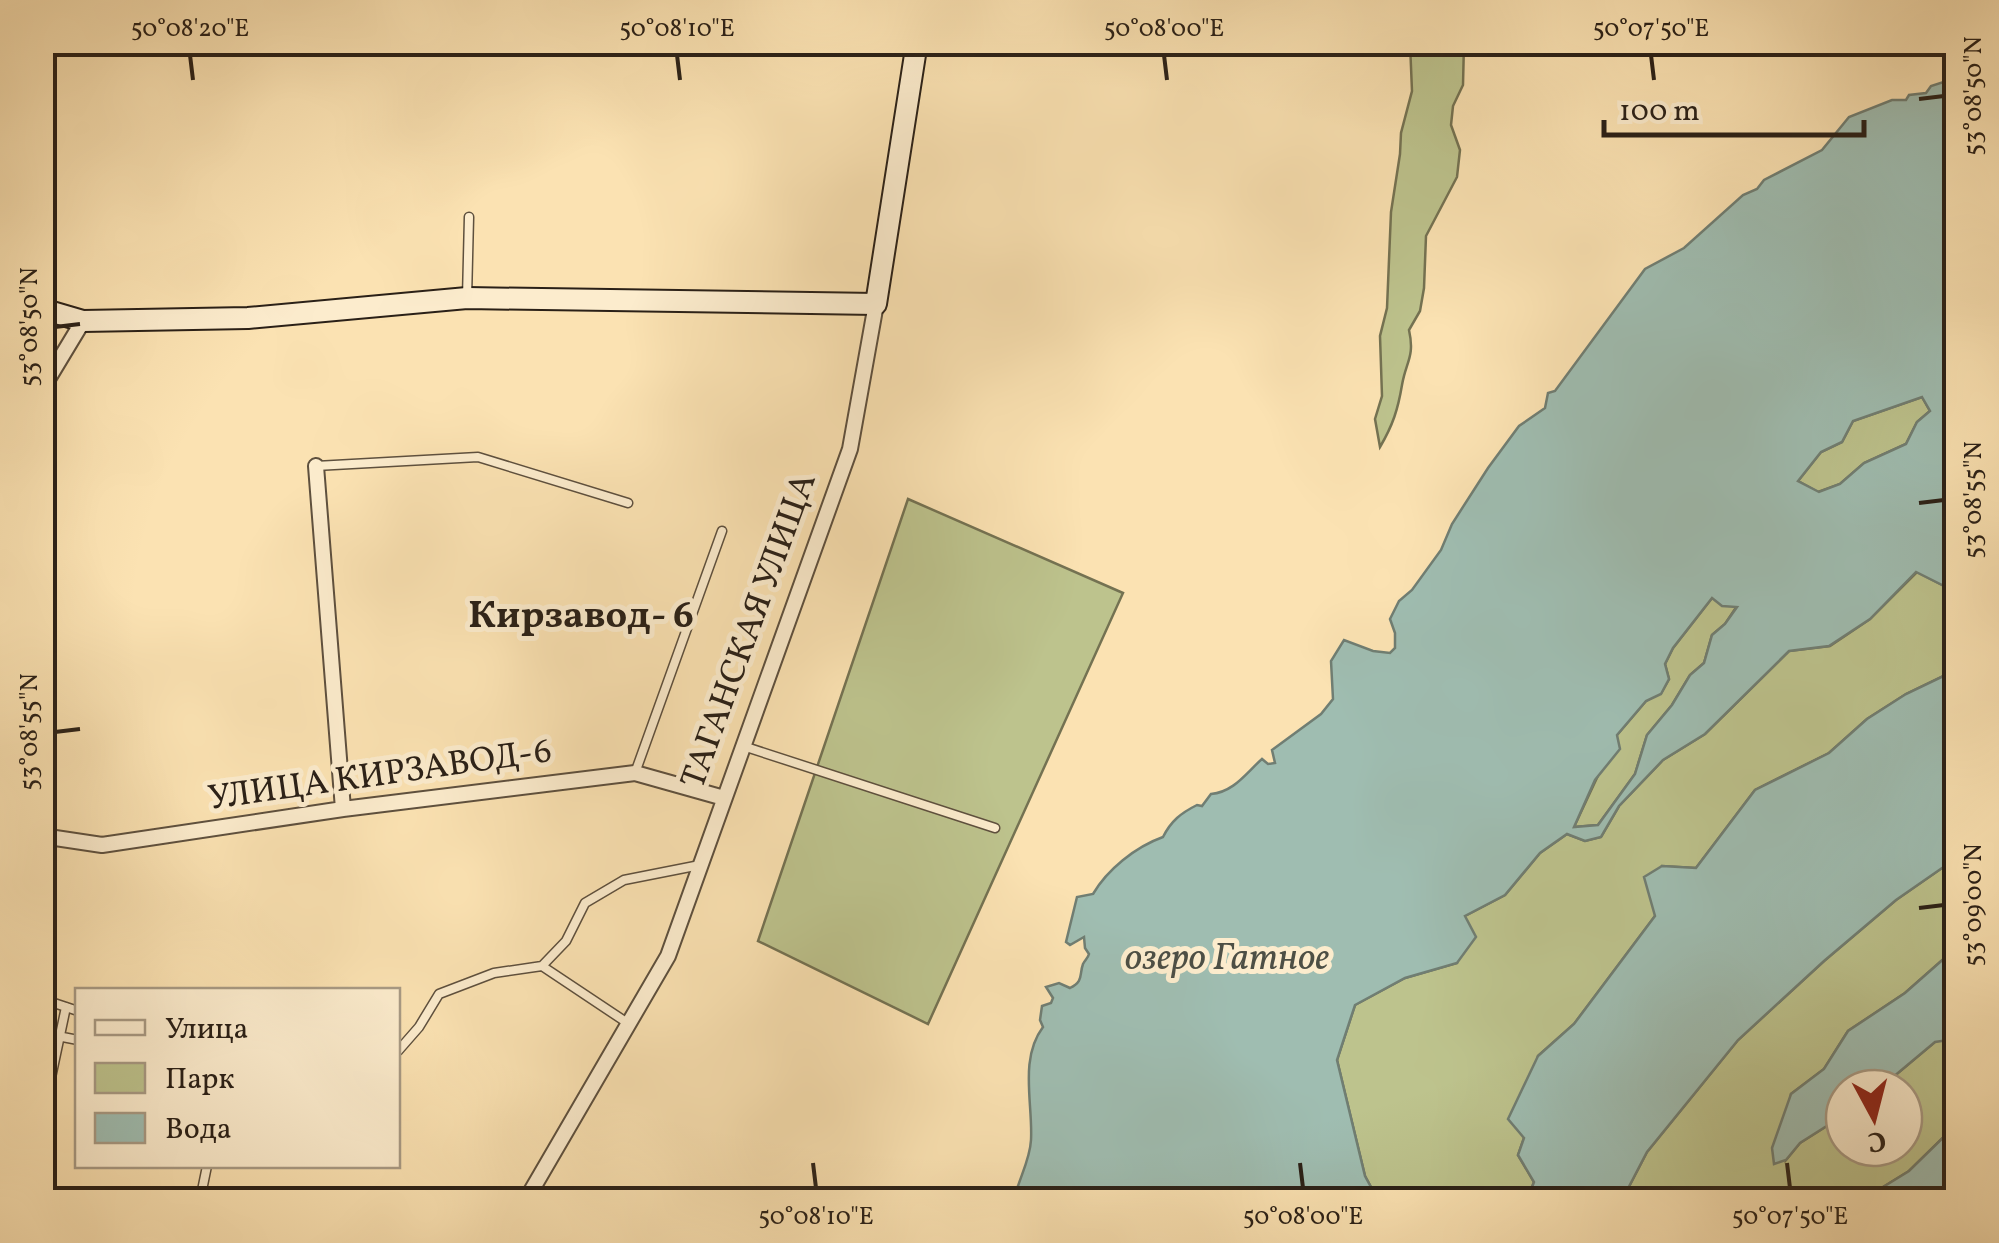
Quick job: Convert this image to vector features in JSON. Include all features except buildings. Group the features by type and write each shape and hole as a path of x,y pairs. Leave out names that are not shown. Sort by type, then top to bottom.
{"main road":[{"name":"ТАГАНСКАЯ УЛИЦА","path":"876,304 917,42"},
{"path":"42,309 83,321 248,318 467,298 876,304"}],"street":[{"name":"ТАГАНСКАЯ УЛИЦА","path":"526,1200 668,956 850,449 876,304"},
{"path":"42,390 83,321"},
{"path":"316,466 343,809"},
{"name":"УЛИЦА КИРЗАВОД-6","path":"42,836 102,845 343,809 635,773 724,798"}],"lane":[{"path":"467,298 469,217"},
{"path":"316,466 478,458 628,503"},
{"path":"635,773 722,531"},
{"path":"742,746 995,828"},
{"path":"400,1049 440,994 494,972 542,966 566,941 584,903 624,880 700,865"},
{"path":"542,966 629,1024"},
{"path":"42,1000 75,1010"},
{"path":"42,1120 66,1008"},
{"path":"42,1033 75,1039"},
{"path":"200,1200 207,1168"}],"green space":[{"path":"1410,43 1464,43 1463,85 1453,106 1451,125 1460,150 1457,177 1426,236 1420,311 1409,330 1410,353 1397,409 1380,447 1375,419 1382,396 1380,336 1387,308 1391,212 1401,133 1412,91"},
{"path":"1922,397 1930,411 1917,422 1906,444 1864,463 1840,484 1818,492 1798,481 1821,452 1842,442 1853,421"},
{"path":"908,499 1123,593 928,1024 758,941"},
{"path":"1917,572 1946,587 1956,597 1956,670 1906,694 1867,719 1829,753 1755,790 1696,868 1662,866 1655,916 1574,1024 1538,1056 1518,1155 1534,1182 1527,1200 1378,1200 1365,1176 1337,1060 1355,1005 1405,978 1457,963 1465,916 1505,895 1540,853 1567,834 1585,841 1601,837 1619,806 1663,760 1705,734 1789,651 1830,646 1870,619"},
{"path":"1712,598 1737,606 1712,635 1704,663 1690,675 1647,735 1635,774 1598,825 1574,827 1617,735 1646,701 1661,693 1669,679 1665,664 1673,648"},
{"path":"1956,862 1956,948 1905,993 1848,1031 1824,1069 1791,1094 1786,1160 1800,1143 1824,1128 1824,1168 1912,1168 1862,1200 1622,1200 1647,1152 1738,1040 1896,900"},
{"path":"1956,1039 1956,1125 1924,1156 1924,1068 1904,1068 1936,1041"}],"water":[{"name":"озеро Гатное","path":"1956,78 1956,597 1946,587 1916,572 1870,619 1829,646 1789,651 1705,734 1663,760 1619,806 1601,837 1585,841 1567,834 1540,853 1505,895 1465,916 1476,937 1457,963 1405,978 1355,1005 1337,1060 1365,1176 1378,1200 1014,1200 1030,1148 1031,1053 1043,1027 1042,1006 1053,998 1046,987 1059,983 1070,988 1074,985 1089,954 1084,937 1070,945 1066,942 1077,897 1093,894 1123,860 1163,837 1181,814 1202,806 1211,794 1233,786 1262,759 1268,764 1275,763 1272,750 1321,714 1333,699 1331,661 1344,640 1373,651 1390,653 1395,648 1390,619 1399,601 1412,590 1441,550 1452,524 1519,426 1545,408 1548,393 1555,391 1645,269 1684,248 1764,180 1822,150 1849,117 1892,100 1926,93 1931,86","holes":["1922,397 1930,411 1917,422 1906,444 1864,463 1840,484 1819,492 1798,481 1821,452 1842,442 1853,421","1712,598 1722,606 1737,607 1712,635 1704,663 1690,675 1647,735 1635,774 1598,825 1574,827 1595,780 1620,749 1617,735 1646,701 1661,694 1669,679 1665,664 1673,648"]},
{"path":"1956,670 1956,862 1896,900 1738,1040 1647,1152 1622,1200 1527,1200 1534,1182 1518,1155 1524,1138 1508,1119 1538,1056 1574,1024 1655,916 1644,877 1662,866 1696,868 1755,790 1829,753 1867,719 1906,694"},
{"path":"1956,948 1956,1039 1935,1042 1904,1068 1825,1068 1848,1031 1905,993"},
{"path":"1824,1069 1824,1128 1800,1143 1786,1160 1774,1164 1772,1148 1791,1094"},
{"path":"1956,1125 1955,1189 1923,1195 1917,1200 1862,1200 1912,1168 1924,1168 1924,1156"}],"district":[{"name":"Кирзавод- 6","path":"581,617"}]}
